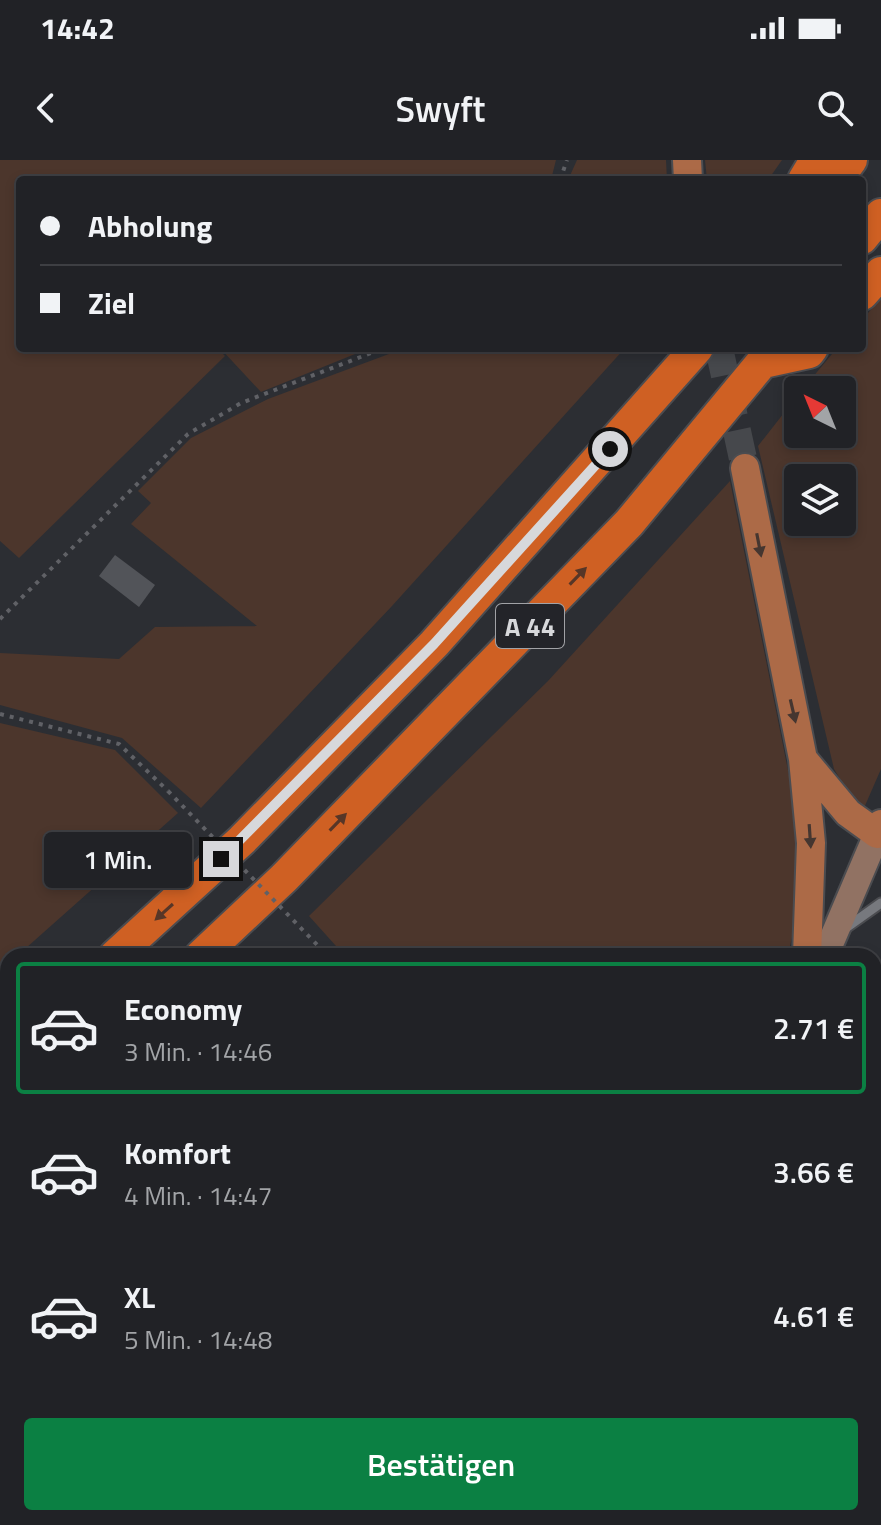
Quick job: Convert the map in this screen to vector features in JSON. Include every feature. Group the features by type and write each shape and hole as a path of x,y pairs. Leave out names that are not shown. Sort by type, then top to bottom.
{"highway":[{"path":"866,233 881,215"},
{"path":"866,290 881,273"},
{"path":"630,427 672,352"},
{"name":"A 44","path":"124,948 242,840 434,644 694,352"},
{"path":"768,355 809,352"},
{"name":"A 44","path":"210,948 284,878 629,523 768,355"}],"main road":[{"path":"745,468 803,759 811,843 807,948"},
{"path":"803,759 848,813 880,831"}],"street":[{"path":"830,946 880,831"}],"lane":[{"path":"830,946 881,903"}],"path":[{"path":"0,619 188,434 241,403 374,352"},
{"path":"0,714 119,744 320,948"}],"shaded area":[{"path":"0,160 556,160 552,176 16,176 16,352 221,352 225,356 19,558 0,541"},
{"path":"577,160 666,160 667,176 570,176"},
{"path":"705,160 782,160 771,176 707,176"},
{"path":"881,298 881,769 864,808 849,794 834,769 758,446 784,413 784,448 856,448 856,376 814,376 834,352 866,352 866,315"},
{"path":"224,352 360,352 261,392"},
{"path":"394,352 621,352 392,606 201,808 122,738 0,705 0,653 119,659 155,627 257,626 131,524 151,503 138,491 191,438 268,399"},
{"path":"730,481 802,840 798,908 790,948 338,948 309,916 548,681"},
{"path":"0,723 115,750 178,813 26,948 0,948"}],"building":[{"path":"115,555 155,585 139,607 99,576"}],"tunnel":[{"path":"720,352 745,468"}],"route":[{"path":"221,859 434,644 610,449"}]}
